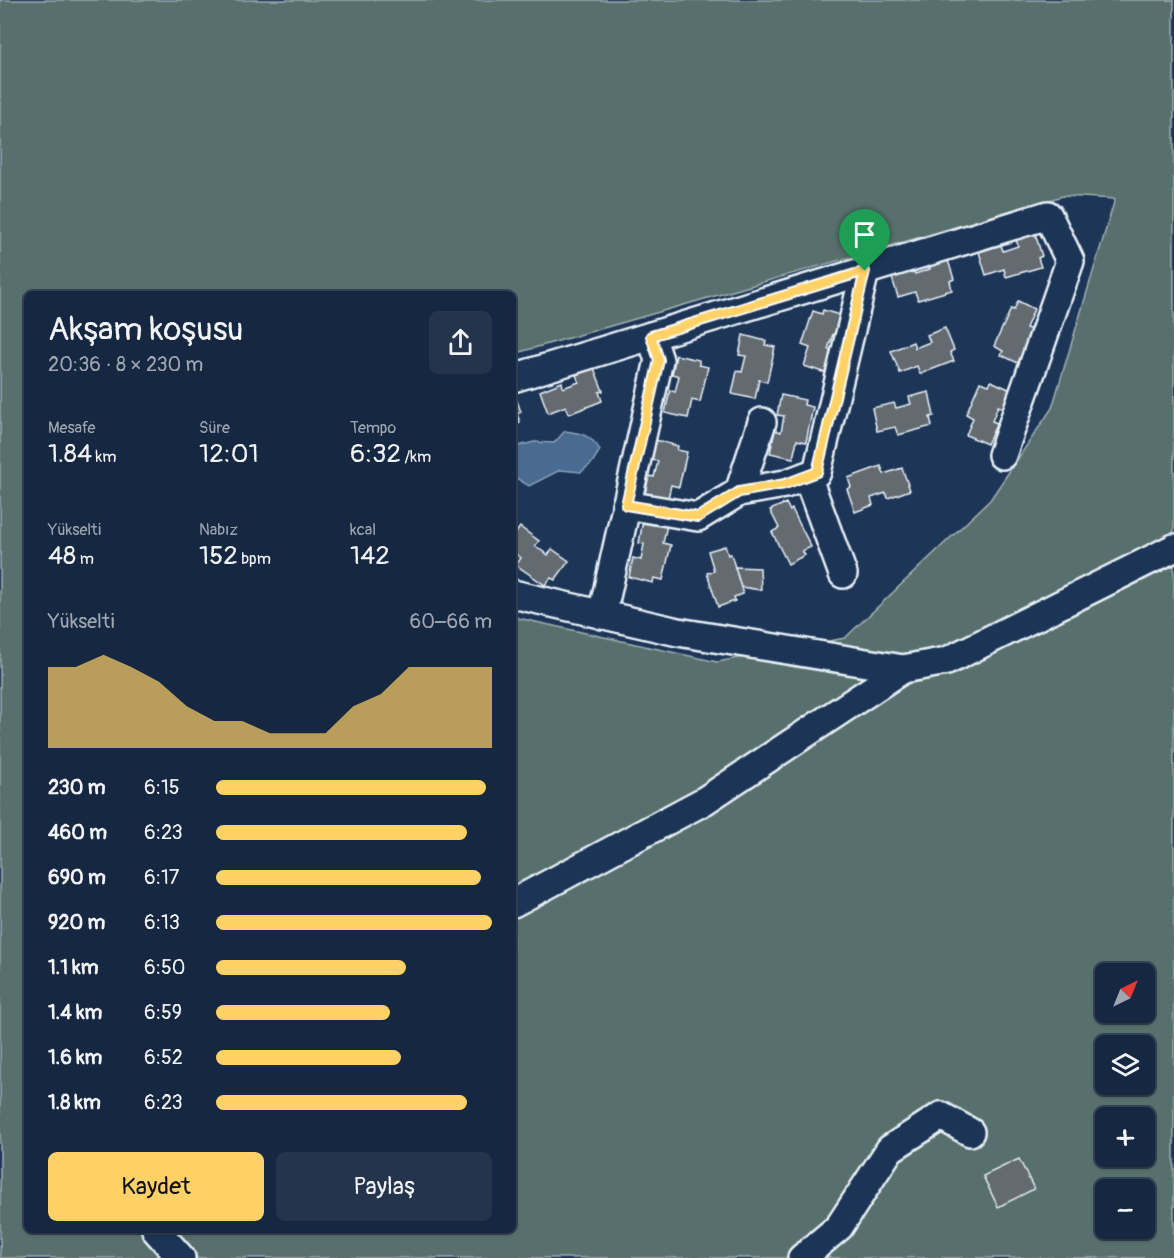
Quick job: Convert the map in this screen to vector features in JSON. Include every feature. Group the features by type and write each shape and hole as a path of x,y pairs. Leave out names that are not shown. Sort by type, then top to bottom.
{"street":[{"path":"516,377 1048,215 1070,261 1002,455"},
{"path":"626,505 698,517 739,492 785,484 817,472 865,271"},
{"path":"602,615 659,360 651,336"},
{"path":"739,492 762,422"},
{"path":"807,476 843,573"},
{"path":"516,595 678,633 903,669 948,661 1174,548"},
{"path":"516,901 704,801 903,669"},
{"path":"802,1258 839,1227 890,1149 941,1116 970,1131"},
{"path":"159,1233 181,1258"}],"green space":[{"path":"0,0 1174,0 1174,1258 0,1258"}],"water":[{"path":"565,431 585,436 593,441 600,450 592,463 581,472 560,470 529,486 516,478 516,446 534,442 554,443"}],"building":[{"path":"1035,233 1042,256 1038,258 1041,267 1006,277 1004,269 986,275 979,252 1001,245 1003,251 1018,246 1016,239"},
{"path":"947,257 954,279 950,281 952,290 918,300 915,292 898,297 891,275 913,268 915,274 930,269 928,262"},
{"path":"1018,301 1034,309 1026,328 1033,330 1018,363 1001,355 1003,351 994,346 1011,309 1014,310"},
{"path":"823,310 846,317 840,336 833,334 828,349 834,351 826,373 804,366 810,348 802,345 813,311 822,314"},
{"path":"945,328 954,350 950,352 954,361 920,374 917,366 900,373 891,351 913,342 915,348 930,342 927,335"},
{"path":"743,335 766,341 765,345 775,347 767,382 759,380 755,399 732,394 737,371 742,372 746,356 739,355"},
{"path":"676,355 699,360 699,365 708,367 700,402 692,400 688,418 665,413 670,390 675,392 679,376 672,374"},
{"path":"594,368 603,391 599,392 602,401 569,414 566,406 548,413 540,391 562,382 563,388 579,382 576,375"},
{"path":"991,381 1013,391 1005,409 998,406 992,421 997,423 987,444 966,435 973,418 966,414 980,382 989,385"},
{"path":"929,392 934,416 930,417 932,426 898,435 895,427 877,431 872,408 894,403 896,408 911,404 909,397"},
{"path":"781,395 805,400 804,405 813,407 806,442 797,440 793,458 770,453 775,430 781,432 784,416 777,415"},
{"path":"516,398 521,412 517,414 520,422 516,424"},
{"path":"655,440 678,446 677,450 687,452 679,487 671,485 667,503 644,498 649,476 654,477 658,461 650,460"},
{"path":"881,466 884,474 902,468 910,490 888,498 886,493 871,498 873,505 855,512 847,489 851,487 848,478"},
{"path":"786,503 790,511 792,509 811,547 802,551 805,555 788,564 772,532 779,528 770,510"},
{"path":"643,520 667,525 663,543 671,545 663,580 654,578 653,583 629,577 633,558 641,560 644,544 639,543"},
{"path":"520,527 539,541 535,546 548,555 552,549 569,561 555,580 551,578 545,585 516,565 521,558 516,554 516,533"},
{"path":"725,546 728,555 731,554 743,594 734,597 735,601 718,607 707,573 714,571 708,551"},
{"path":"735,567 760,568 761,590 741,587"},
{"path":"1019,1159 1034,1189 998,1207 983,1176"}],"route":[{"path":"865,271 817,472 785,484 739,492 698,517 626,505 659,360 651,336 865,271"}]}
